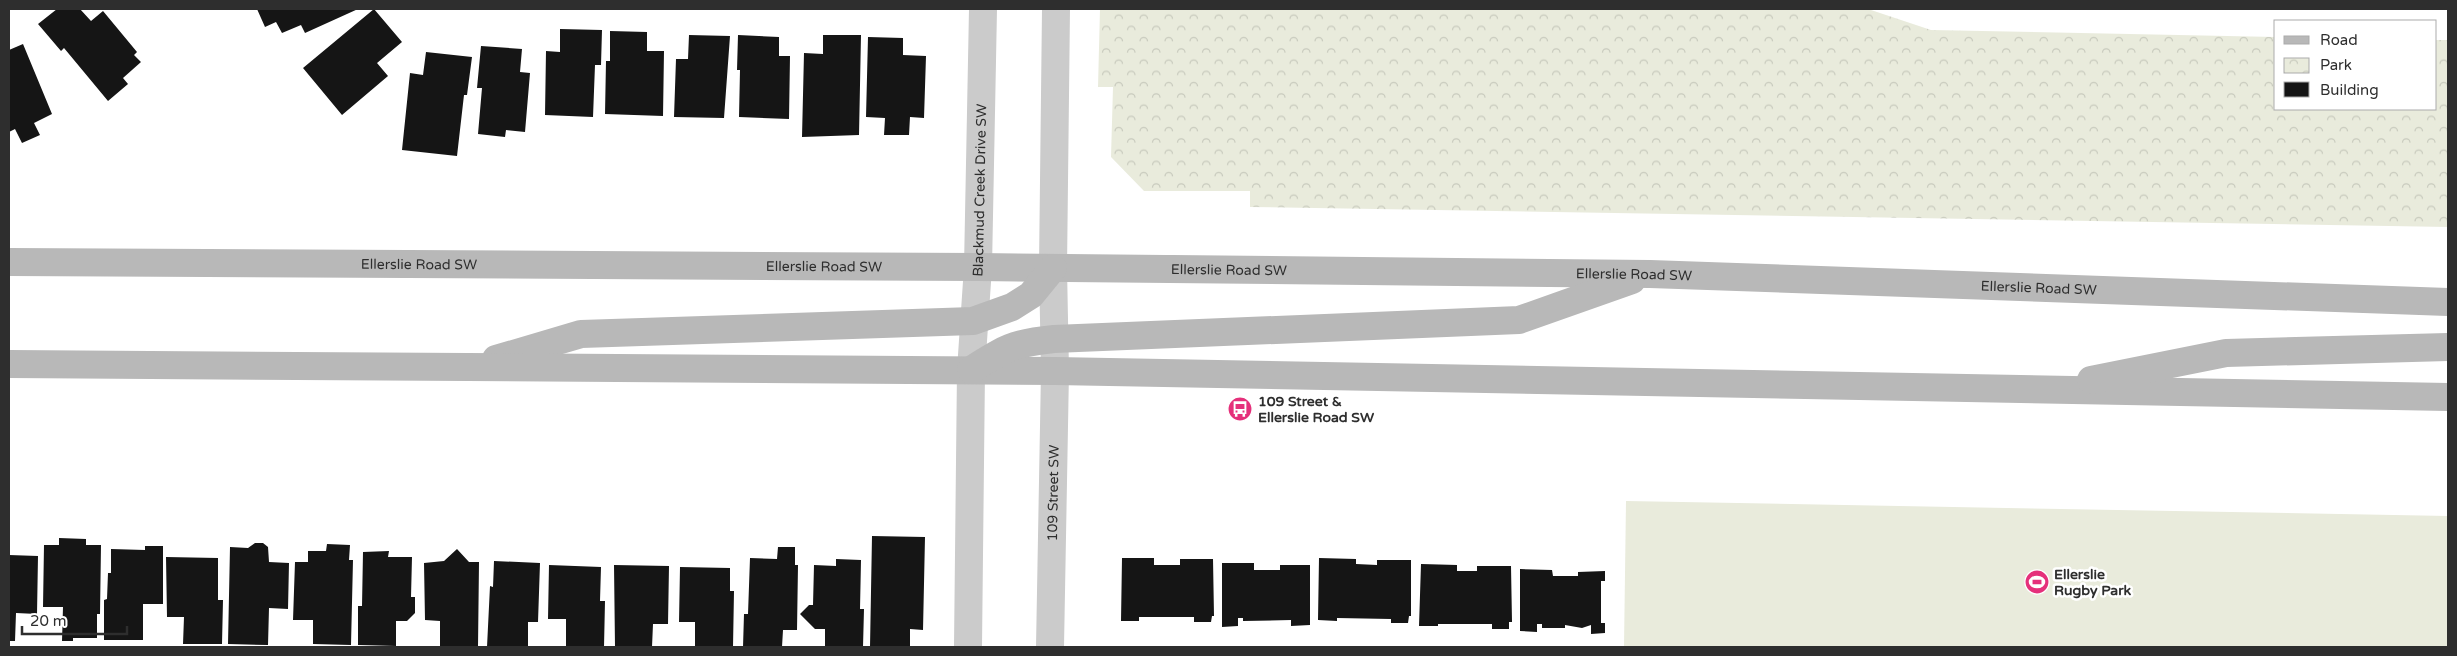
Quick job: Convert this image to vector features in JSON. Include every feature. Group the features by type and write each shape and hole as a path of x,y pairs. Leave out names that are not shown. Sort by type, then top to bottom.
{"main road":[{"name":"Ellerslie Road SW","path":"9,262 978,267 1650,274 2448,302"},
{"path":"469,367 581,334 973,321 1012,307 1031,296 1053,268"},
{"path":"971,370 1004,348 1027,342 1054,339 1519,320 1650,274"},
{"path":"2035,391 2226,353 2448,347"},
{"path":"9,364 1055,371 2035,391 2448,397"}],"street":[{"name":"Blackmud Creek Drive SW","path":"971,370 978,267 983,9"},
{"path":"1054,339 1056,9"},
{"name":"109 Street SW","path":"1050,647 1054,339"},
{"path":"968,647 971,370"}],"green space":[{"path":"1100,9 1868,9 1931,30 2274,37 2274,110 2437,110 2437,40 2448,40 2448,227 1250,207 1250,191 1144,191 1111,157 1113,87 1098,87"},
{"name":"Ellerslie Rugby Park","path":"1626,501 2448,516 2448,647 1624,647"}],"building":[{"path":"57,9 80,9 91,21 103,11 137,52 134,55 141,62 123,78 128,84 108,101 64,48 61,51 38,24"},
{"path":"257,9 358,9 305,33 301,25 282,33 276,22 265,27"},
{"path":"374,9 402,42 377,63 388,76 342,115 303,68"},
{"path":"560,29 602,30 601,65 595,65 593,117 545,115 546,51 560,52"},
{"path":"610,31 647,32 647,51 664,51 663,116 605,114 606,61 610,61"},
{"path":"689,35 730,36 724,118 674,117 676,59 688,59"},
{"path":"738,35 779,37 779,56 790,56 789,119 739,117 740,70 737,70"},
{"path":"823,35 861,35 859,135 802,137 804,53 823,54"},
{"path":"868,37 903,38 903,55 926,56 924,118 910,117 909,135 884,135 885,118 866,117"},
{"path":"23,44 52,114 34,123 40,135 22,143 15,129 9,132 9,50"},
{"path":"481,46 522,49 520,72 530,73 525,132 506,130 505,137 478,134 482,88 477,88"},
{"path":"426,52 472,57 467,95 464,95 457,156 402,150 410,73 423,75"},
{"path":"872,536 925,537 923,630 910,629 910,647 870,647"},
{"path":"59,538 86,539 86,545 101,545 100,614 97,614 97,638 73,638 73,641 62,641 63,607 43,607 44,545 59,545"},
{"path":"255,543 263,543 268,547 269,562 289,563 288,609 269,608 268,645 228,644 230,547 248,548"},
{"path":"327,544 350,545 349,560 353,560 351,645 313,644 313,620 293,620 295,562 308,562 308,551 326,551"},
{"path":"145,546 163,546 163,604 143,604 143,640 104,640 104,600 107,599 108,573 111,573 111,549 145,550"},
{"path":"778,547 795,547 795,565 798,565 797,630 783,630 782,647 743,647 744,614 748,614 750,558 777,559"},
{"path":"457,549 469,562 479,562 478,647 440,646 440,621 425,620 424,563 444,561"},
{"path":"389,551 388,557 412,557 411,597 415,597 415,613 407,621 396,621 396,646 358,645 358,606 362,606 363,552"},
{"path":"9,555 38,556 37,614 16,613 15,641 9,641"},
{"path":"166,557 218,558 218,600 223,600 222,644 183,644 184,617 167,617"},
{"path":"1122,558 1154,558 1154,565 1180,565 1180,559 1213,559 1214,616 1212,616 1211,622 1194,622 1194,617 1139,617 1139,621 1121,621"},
{"path":"1319,558 1356,559 1356,564 1377,565 1377,560 1411,560 1411,616 1409,616 1408,623 1391,623 1391,619 1337,618 1337,621 1318,620"},
{"path":"836,559 861,560 860,609 864,609 863,647 825,647 825,629 815,629 800,614 809,605 813,605 814,565 836,566"},
{"path":"494,561 540,563 538,622 528,622 528,647 487,647 490,586 493,587"},
{"path":"1222,563 1254,563 1254,570 1280,570 1280,565 1310,565 1310,625 1291,626 1291,620 1243,621 1243,618 1238,618 1238,626 1222,627"},
{"path":"1421,564 1457,565 1457,571 1477,571 1477,566 1511,566 1512,622 1509,622 1509,629 1492,629 1492,624 1419,626"},
{"path":"549,565 601,567 600,601 605,601 604,647 566,647 566,619 548,619"},
{"path":"614,565 669,566 668,624 653,624 652,647 615,647"},
{"path":"680,567 730,568 730,591 734,591 733,647 695,647 695,622 679,622"},
{"path":"1520,569 1552,570 1553,576 1578,576 1578,572 1605,571 1605,581 1601,581 1601,623 1605,623 1605,633 1591,634 1591,625 1582,628 1565,625 1565,628 1542,628 1542,624 1537,624 1537,632 1520,631"}],"place":[{"name":"109 Street & Ellerslie Road SW","path":"1240,409"},
{"name":"Ellerslie Rugby Park","path":"2037,582"}]}
